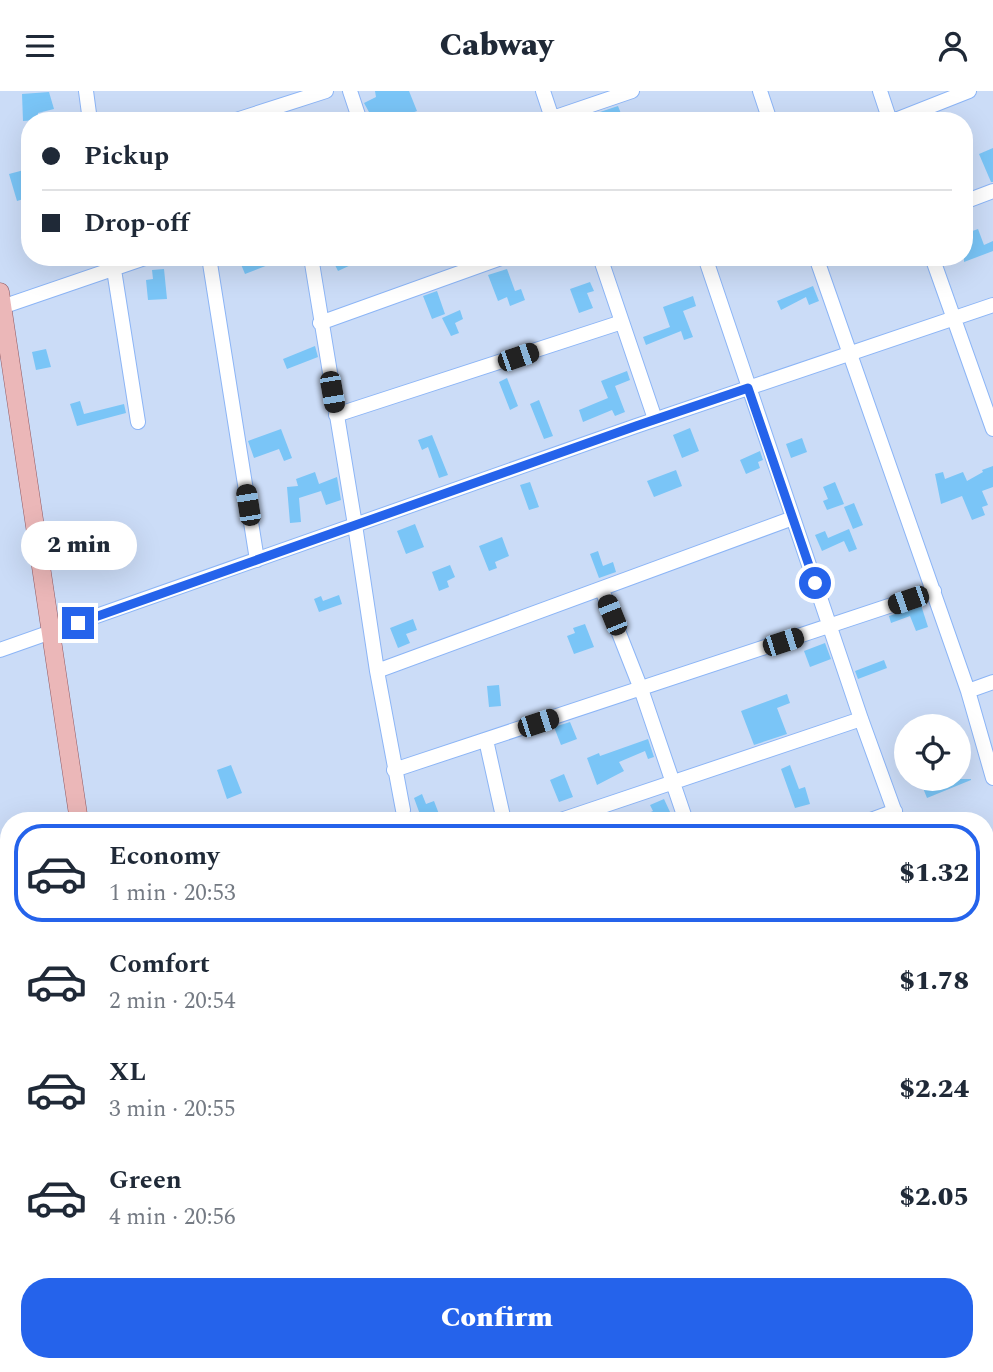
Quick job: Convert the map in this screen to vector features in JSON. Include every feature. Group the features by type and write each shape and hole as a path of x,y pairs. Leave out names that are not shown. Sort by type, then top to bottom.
{"main road":[{"path":"1,300 8,397 52,632 78,812"}],"street":[{"path":"86,91 89,112"},
{"path":"261,112 326,91"},
{"path":"350,91 357,112"},
{"path":"543,91 548,112"},
{"path":"573,112 632,91"},
{"path":"760,91 767,112"},
{"path":"880,91 888,112"},
{"path":"914,112 969,91"},
{"path":"973,199 993,191"},
{"path":"1,300 104,266"},
{"path":"113,266 138,422"},
{"path":"210,266 257,560"},
{"path":"312,266 377,671 403,810"},
{"path":"320,323 479,266"},
{"path":"603,266 655,419"},
{"path":"708,266 861,719 896,812"},
{"path":"819,266 934,590 968,691 993,778"},
{"path":"935,266 992,422"},
{"path":"0,650 655,419 993,305"},
{"path":"336,415 622,322"},
{"path":"377,671 793,519"},
{"path":"602,590 641,689 683,812"},
{"path":"394,770 934,590"},
{"path":"968,691 993,682"},
{"path":"585,812 861,719"},
{"path":"486,740 501,812"}],"building":[{"path":"375,91 409,91 417,111 369,112 364,103 376,97"},
{"path":"49,92 54,109 23,112 22,94"},
{"path":"618,106 620,112 600,112"},
{"path":"993,148 993,182 991,182 979,154"},
{"path":"21,171 21,200 17,201 9,174"},
{"path":"978,229 984,245 993,241 993,251 973,259 973,231"},
{"path":"242,266 266,266 245,274"},
{"path":"336,266 349,266 338,271"},
{"path":"164,269 167,299 148,300 146,280 153,279 152,270"},
{"path":"507,269 515,291 521,289 525,300 510,306 507,297 498,301 488,275"},
{"path":"590,282 594,291 587,293 593,308 579,313 570,289"},
{"path":"813,286 819,301 809,305 806,297 781,310 777,301"},
{"path":"437,291 445,314 432,319 423,296"},
{"path":"693,296 696,306 683,311 693,337 684,340 681,331 646,345 643,337 670,327 663,307"},
{"path":"460,310 463,319 455,323 459,333 451,336 442,318"},
{"path":"315,346 318,357 287,369 283,359"},
{"path":"46,349 51,367 36,370 32,352"},
{"path":"627,371 630,380 615,386 625,412 615,416 612,410 583,422 579,410 608,398 601,381"},
{"path":"507,378 518,406 510,410 499,382"},
{"path":"539,400 553,436 544,439 530,404"},
{"path":"80,401 84,414 124,404 126,413 77,426 70,404"},
{"path":"690,428 699,451 682,458 673,435"},
{"path":"281,429 292,458 284,461 279,449 254,458 248,441"},
{"path":"432,435 448,475 439,478 428,447 422,450 418,440"},
{"path":"802,438 807,452 791,458 786,444"},
{"path":"760,451 763,460 758,462 760,468 746,474 740,460"},
{"path":"993,466 993,487 982,491 988,505 982,507 985,515 972,520 962,496 941,504 935,474 943,472 945,479 963,472 967,481"},
{"path":"676,470 682,486 654,497 647,481"},
{"path":"315,472 319,484 337,477 341,500 326,505 321,491 299,498 301,522 290,523 287,487 298,486 296,479"},
{"path":"530,482 539,507 529,510 520,485"},
{"path":"835,482 844,504 827,510 823,501 828,499 823,487"},
{"path":"854,503 863,525 853,529 844,507"},
{"path":"415,524 424,547 406,554 397,531"},
{"path":"849,529 857,549 849,552 844,541 822,551 815,535 825,531 828,538"},
{"path":"502,537 509,556 495,562 497,568 489,571 479,546"},
{"path":"598,551 603,566 613,562 616,572 599,578 590,554"},
{"path":"450,565 455,577 447,581 449,587 439,591 432,572"},
{"path":"339,595 342,604 319,612 314,599 321,596 323,601"},
{"path":"921,605 928,627 916,631 910,616 891,623 889,616"},
{"path":"413,619 417,630 406,634 410,643 398,648 390,628"},
{"path":"585,624 594,647 574,654 567,636 575,633 573,628"},
{"path":"825,643 831,659 810,667 804,651"},
{"path":"884,660 887,668 858,679 855,671"},
{"path":"499,685 501,706 489,707 487,686"},
{"path":"787,694 790,703 777,708 787,734 754,745 741,711"},
{"path":"570,722 577,739 561,745 554,727"},
{"path":"648,739 654,757 648,759 645,751 619,762 624,771 597,785 587,758"},
{"path":"231,765 242,793 227,799 217,770"},
{"path":"790,765 799,789 805,787 810,804 795,808 781,769"},
{"path":"564,774 573,797 559,802 550,780"},
{"path":"924,791 944,791 927,798"},
{"path":"422,794 426,804 434,801 438,812 419,812 414,798"},
{"path":"664,799 670,812 651,812 653,811 650,805"}],"route":[{"path":"78,623 748,388 815,583"}]}
